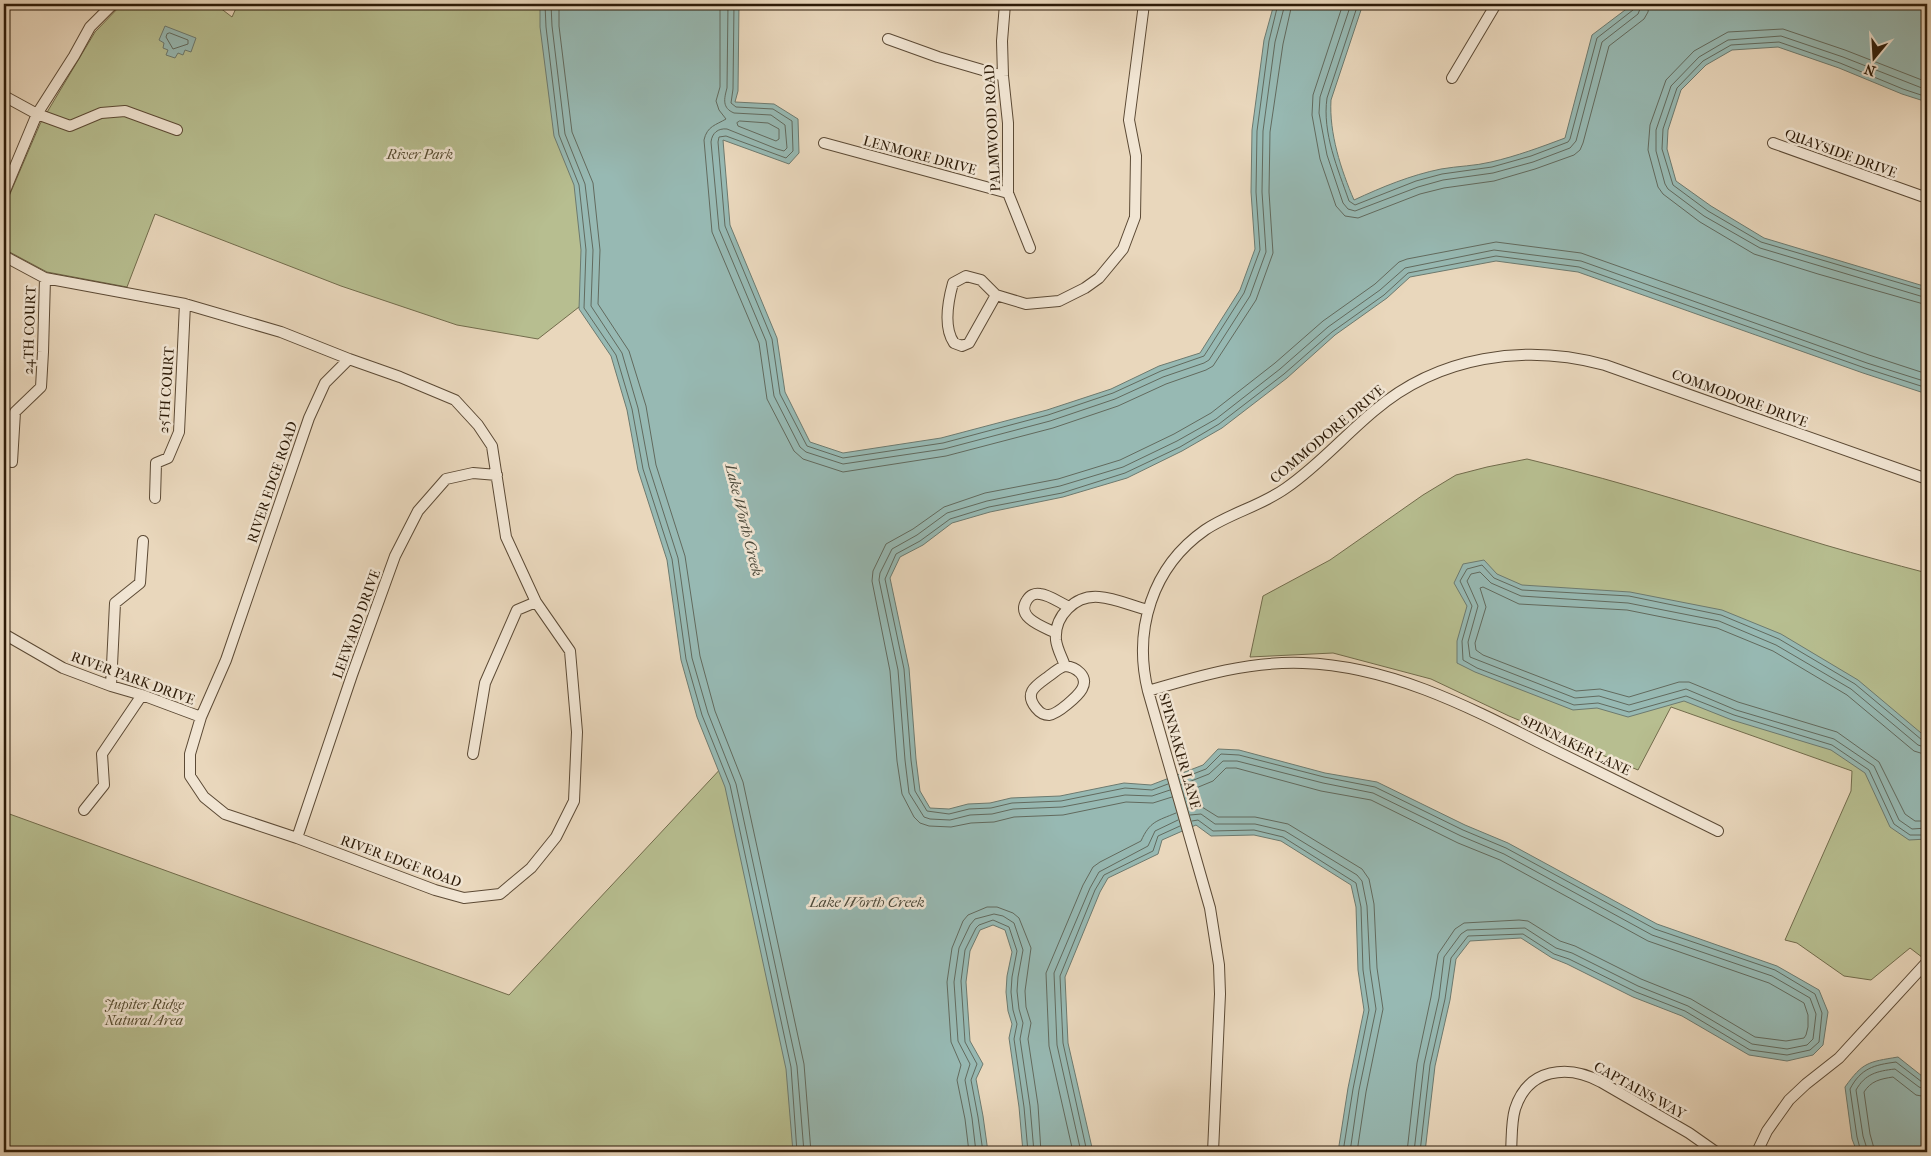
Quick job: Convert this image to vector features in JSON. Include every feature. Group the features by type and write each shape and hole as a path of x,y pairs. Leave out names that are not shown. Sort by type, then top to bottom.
{"street":[{"path":"4,193 37,114 90,27 113,4"},
{"name":"PALMWOOD ROAD","path":"1005,4 1002,76 1008,123 1008,193 1030,248"},
{"path":"996,295 969,343 962,346 954,344 949,336 948,302 953,283 966,276 981,280 996,295 1026,304 1059,301 1085,288 1099,278 1124,249 1136,217 1136,156 1129,120 1144,4"},
{"path":"1452,78 1496,4"},
{"path":"888,39 938,57 1002,76"},
{"path":"4,96 37,114 70,126 101,113 125,111 177,130"},
{"name":"LENMORE DRIVE","path":"824,143 1008,193"},
{"name":"QUAYSIDE DRIVE","path":"1773,144 1927,198"},
{"name":"RIVER EDGE ROAD","path":"4,256 44,278 185,304 281,332 455,400 478,425 492,446 506,537 536,602 570,651 577,732 574,801 556,837 530,868 500,894 464,898 435,890 296,838 225,814 204,797 190,776 190,754 201,718 226,660 309,418 325,383 349,359"},
{"name":"24TH COURT","path":"12,462 15,412 41,387 44,352 44,278"},
{"name":"25TH COURT","path":"155,498 156,463 168,458 179,432 185,304"},
{"name":"COMMODORE DRIVE","path":"1148,690 1143,665 1142,644 1148,610 1160,581 1175,558 1189,543 1223,520 1285,489 1306,473 1374,410 1404,390 1438,372 1464,363 1490,357 1517,354 1570,356 1605,365 1927,479"},
{"name":"LEEWARD DRIVE","path":"296,838 385,583 418,511 446,479 473,473 497,475"},
{"path":"111,686 115,603 140,583 143,541"},
{"path":"1056,633 1026,616 1025,602 1030,596 1043,594 1069,607"},
{"path":"1065,666 1058,647 1056,633 1060,618 1069,607 1085,598 1100,597 1148,610"},
{"path":"472,754 488,675 517,610 536,602"},
{"name":"RIVER PARK DRIVE","path":"6,638 62,668 142,695 201,718"},
{"name":"SPINNAKER LANE","path":"1212,1152 1220,1016 1219,965 1210,908 1148,690 1205,674 1239,667 1268,664 1303,663 1331,665 1379,674 1430,692 1495,720 1718,831"},
{"path":"1065,666 1072,666 1078,670 1082,676 1082,689 1054,714 1040,713 1031,703 1033,689 1058,668 1065,666"},
{"path":"84,810 104,785 102,754 142,695"},
{"path":"1757,1152 1767,1131 1790,1100 1806,1084 1839,1058 1926,966"},
{"name":"CAPTAINS WAY","path":"1511,1152 1513,1117 1520,1097 1529,1086 1540,1078 1568,1071 1588,1075 1601,1082 1689,1133 1716,1152"}],"green space":[{"name":"River Park","path":"122,4 215,4 232,17 238,4 546,4 578,170 588,300 538,339 457,325 341,286 155,214 127,287 47,272 4,249 4,208 40,124 95,32"},
{"path":"1527,459 1640,489 1825,545 1927,573 1927,961 1910,948 1871,980 1844,976 1797,943 1785,940 1851,791 1852,771 1671,707 1638,770 1509,716 1431,679 1333,653 1250,657 1263,596 1330,560 1423,495 1456,475"},
{"name":"Jupiter Ridge Natural Area","path":"725,764 800,1120 800,1152 4,1152 4,812 509,995"}],"water":[{"name":"Lake Worth Creek","path":"540,4 739,4 738,91 735,102 774,104 798,119 799,153 789,164 723,140 730,225 777,338 785,392 810,442 843,453 941,438 1047,410 1111,389 1159,366 1200,353 1240,290 1255,249 1251,192 1252,130 1264,40 1274,4 1363,4 1331,100 1334,138 1354,200 1408,178 1441,169 1501,160 1565,138 1592,35 1633,4 1927,4 1927,102 1778,47 1732,50 1706,65 1681,90 1668,130 1667,149 1676,181 1711,206 1764,238 1927,287 1927,394 1578,272 1496,261 1410,277 1387,298 1335,335 1287,378 1222,428 1182,451 1127,478 1063,497 990,512 952,523 923,545 900,557 890,578 909,668 920,791 930,808 949,809 968,804 990,803 1011,798 1060,796 1124,783 1151,785 1203,765 1218,749 1239,750 1325,773 1377,782 1465,825 1508,843 1657,924 1777,966 1819,990 1828,1012 1823,1045 1813,1055 1787,1061 1749,1055 1682,1016 1633,997 1552,958 1521,938 1470,941 1456,959 1450,1000 1435,1066 1425,1152 1338,1152 1348,1088 1364,1010 1358,970 1356,907 1351,885 1281,841 1254,835 1211,836 1196,825 1162,840 1158,854 1108,878 1100,892 1065,977 1068,1043 1093,1152 1023,1152 1019,1107 1009,1038 1012,1024 1008,1011 1006,992 1012,952 1005,930 993,925 980,930 970,951 966,982 970,1041 983,1064 976,1079 988,1152 793,1152 786,1069 725,787 697,717 681,660 667,560 638,470 627,410 611,356 579,309 581,250 574,185 554,136 540,27"},
{"path":"165,26 196,38 191,52 185,50 183,55 178,53 175,58 166,55 168,50 163,48 164,43 159,40"},
{"path":"1484,560 1497,574 1522,585 1630,592 1722,610 1781,634 1858,680 1927,738 1927,839 1909,840 1890,827 1865,773 1831,750 1732,720 1684,701 1628,717 1597,708 1573,710 1475,672 1457,663 1457,641 1467,606 1454,583 1463,564"},
{"path":"1898,1057 1927,1080 1927,1152 1857,1152 1852,1139 1845,1087 1857,1072 1867,1065 1880,1060"}]}
